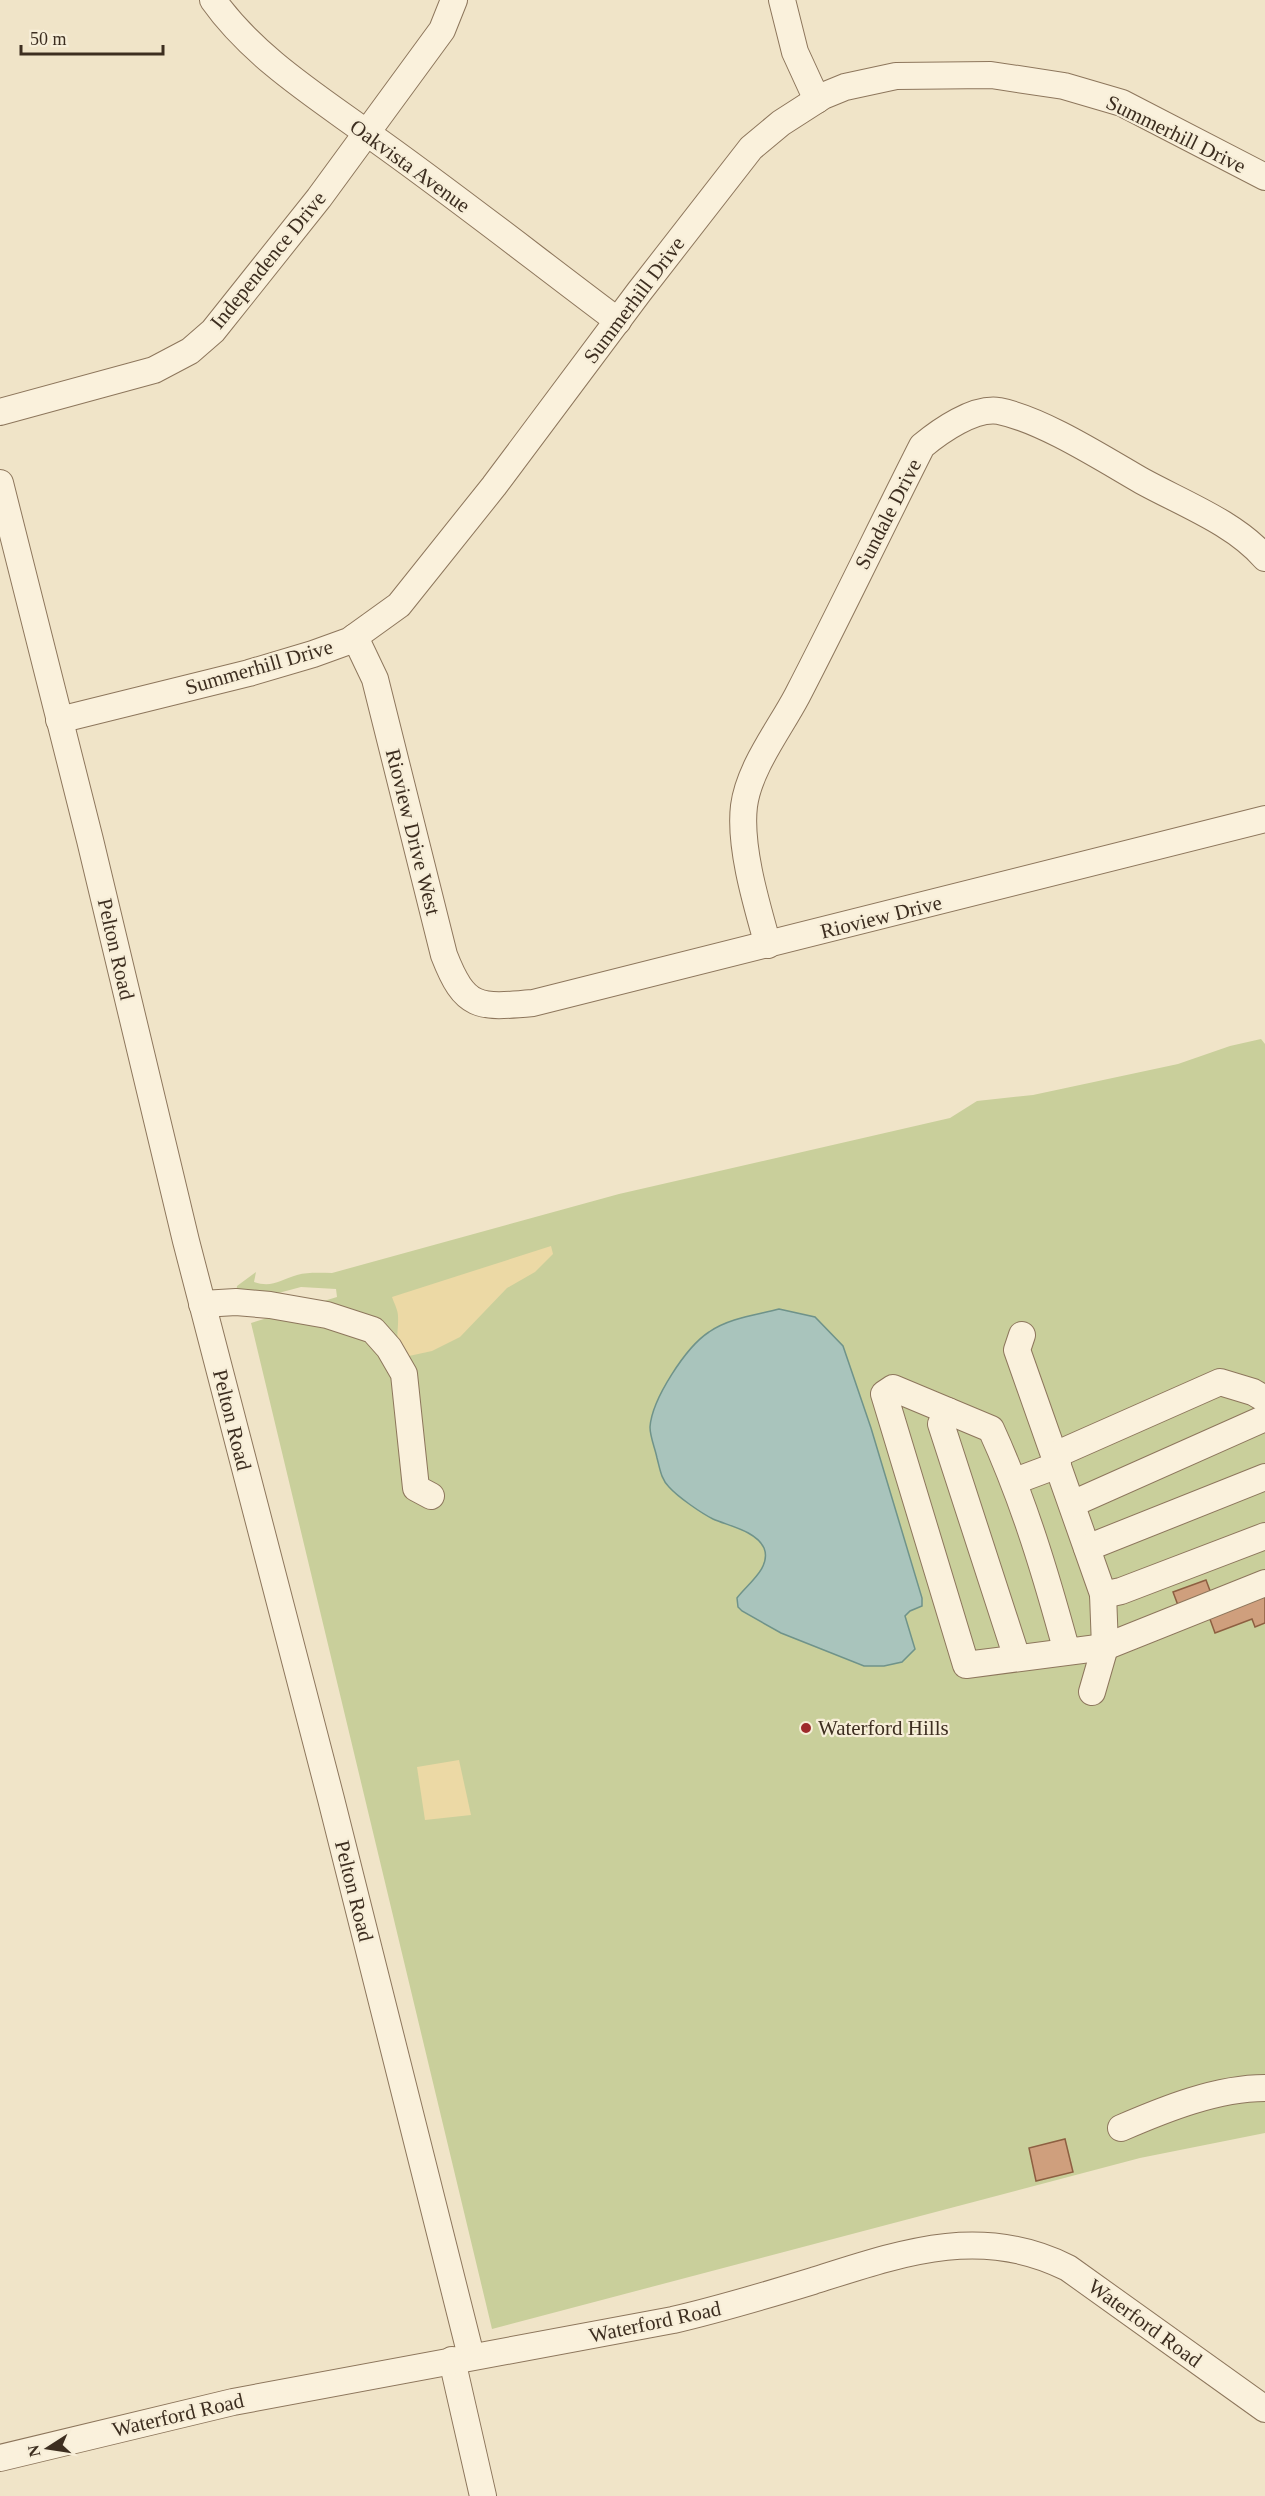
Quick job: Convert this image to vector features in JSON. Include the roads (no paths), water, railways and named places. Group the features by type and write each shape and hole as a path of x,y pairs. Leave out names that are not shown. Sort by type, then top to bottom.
{"street":[{"name":"Oakvista Avenue","path":"213,0 230,24 312,95 367,132 618,321"},
{"name":"Independence Drive","path":"0,412 154,370 190,351 213,331 246,292 442,30 454,0"},
{"path":"782,0 795,52 817,100"},
{"name":"Summerhill Drive","path":"59,720 249,673 313,654 355,637 399,605 494,486 751,148 781,123 817,100 845,87 896,76 991,75 1064,86 1122,103 1265,177"},
{"name":"Sundale Drive","path":"768,945 753,893 742,819 744,803 755,773 797,696 922,446 936,434 965,418 997,411 1034,424 1220,523 1256,547 1265,558"},
{"name":"Pelton Road","path":"0,483 202,1304 331,1799 461,2358 483,2496"},
{"name":"Rioview Drive West","path":"355,637 375,679 444,955 454,981 466,996 483,1005 495,1006"},
{"name":"Rioview Drive","path":"495,1006 533,1003 1265,819"},
{"path":"202,1304 236,1302 270,1305 327,1315 374,1329 389,1348 404,1374 416,1488 432,1496"},
{"path":"1022,1335 1017,1350 1103,1595 1105,1647 1092,1692"},
{"path":"1015,1481 1220,1382 1253,1392 1265,1399"},
{"path":"1067,1652 1040,1555 1015,1481 991,1429 893,1388 884,1394 966,1665 1017,1658 1067,1652 1105,1647 1265,1582"},
{"path":"948,1411 941,1424 1017,1658"},
{"path":"1072,1504 1265,1418"},
{"path":"1087,1548 1265,1477"},
{"path":"1103,1595 1121,1591 1265,1536"},
{"path":"1121,2128 1159,2112 1244,2088 1265,2088"},
{"name":"Waterford Road","path":"0,2458 233,2402 461,2358 567,2342 683,2318 726,2308 893,2256 929,2248 991,2245 1044,2256 1068,2268 1265,2409"}],"water":[{"path":"779,1309 815,1317 843,1346 871,1428 922,1598 922,1606 905,1616 915,1649 902,1662 884,1666 864,1666 781,1633 742,1611 738,1607 737,1598 761,1569 766,1555 764,1548 749,1533 702,1513 669,1487 661,1474 650,1427 652,1415 663,1389 681,1361 700,1339 717,1327"}],"place":[{"name":"Waterford Hills","path":"806,1728"}]}
